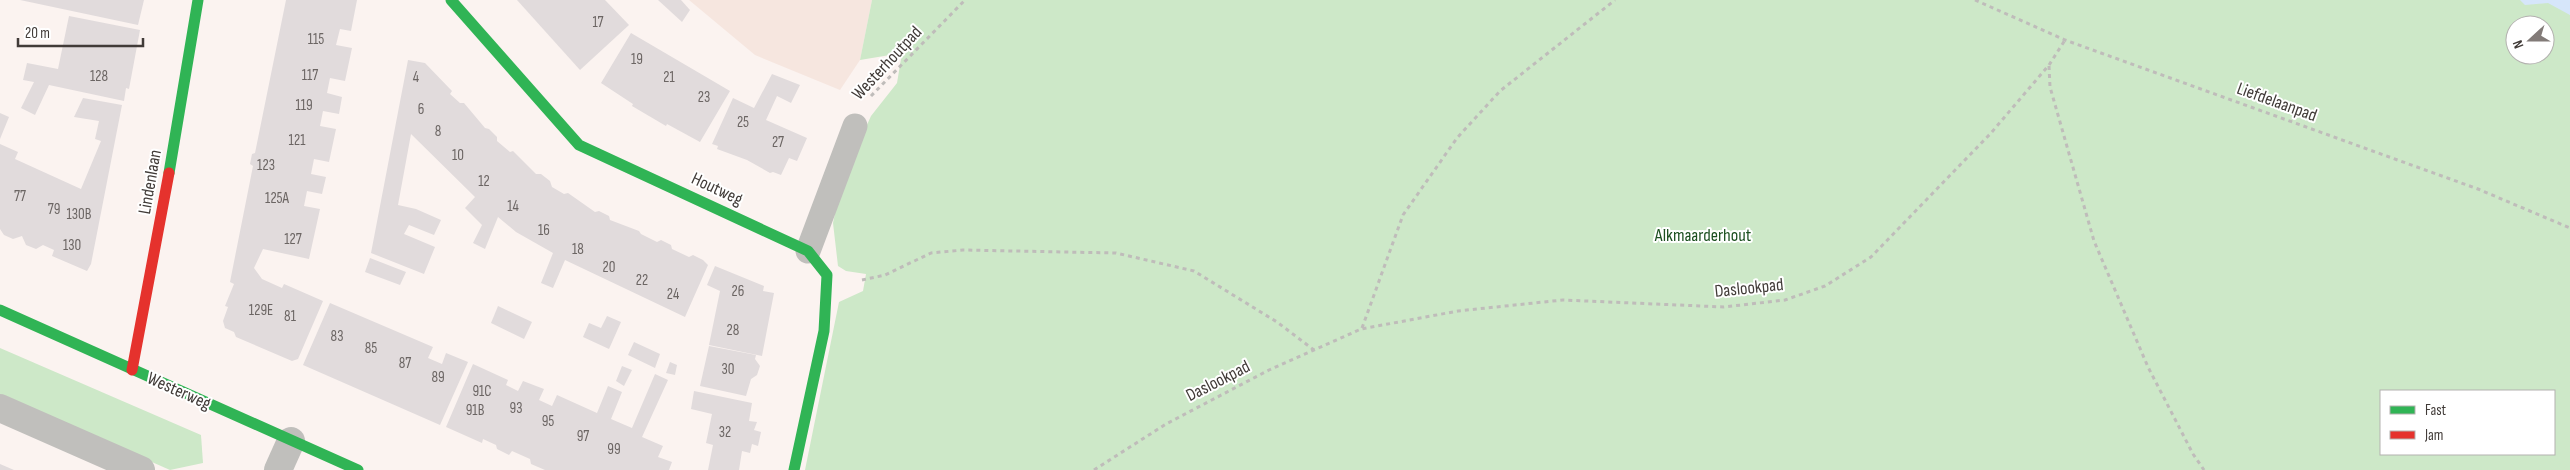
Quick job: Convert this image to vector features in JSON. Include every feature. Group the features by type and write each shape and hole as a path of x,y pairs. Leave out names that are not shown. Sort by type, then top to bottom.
{"street":[{"name":"Lindenlaan","path":"132,370 162,215 198,0"},
{"name":"Houtweg","path":"450,0 579,145 808,250 828,275"},
{"path":"794,470 824,330 828,275"},
{"name":"Westerweg","path":"0,310 358,470"},
{"path":"0,408 141,470"},
{"path":"278,470 291,440"}],"lane":[{"path":"808,250 855,126"}],"path":[{"name":"Westerhoutpad","path":"855,126 862,106 965,0"},
{"path":"1361,328 1403,214 1457,138 1500,91 1615,0"},
{"name":"Liefdelaanpad","path":"1975,0 2065,40 2478,189 2570,228"},
{"name":"Daslookpad","path":"1094,470 1166,424 1269,370 1361,328 1458,311 1564,300 1724,307 1786,300 1825,286 1871,257 1991,133 2048,65 2065,40"},
{"path":"2048,65 2050,88 2094,241 2148,367 2193,454 2204,470"},
{"path":"828,275 855,282 885,275 931,253 963,250 1116,253 1194,271 1277,322 1314,350"}],"shaded area":[{"path":"689,0 872,0 860,60 840,90 755,55"}],"green space":[{"name":"Alkmaarderhout","path":"872,0 2570,0 2570,470 805,470 839,302 863,291 866,274 846,271 838,266 833,223 842,180 871,116 897,83 902,53 860,60"},
{"path":"0,348 201,435 203,463 170,470 0,395"}],"water":[{"path":"2520,0 2570,0 2570,15 2548,3 2525,5"}],"building":[{"path":"20,0 144,0 138,25"},
{"path":"286,0 357,0 351,31 340,29 336,45 352,48 345,81 330,78 327,93 342,97 339,114 323,111 320,126 336,129 329,162 314,159 311,174 326,177 322,194 307,191 304,206 320,209 309,259 263,249 254,268 262,279 282,288 284,284 323,301 298,359 292,361 236,337 234,332 225,328 223,321 228,307 225,306 234,284 230,282 253,166 250,164 252,154 255,153"},
{"path":"517,0 605,0 629,25 580,70"},
{"path":"658,0 681,0 690,10 682,22"},
{"path":"69,16 140,30 129,89 126,88 124,101 49,85 35,115 21,108 34,82 23,80 27,63 58,69"},
{"path":"631,33 730,91 700,142 667,124 666,126 632,106 633,104 601,83"},
{"path":"408,60 425,63 452,91 450,94 460,103 464,103 485,128 489,129 497,137 497,141 510,152 513,151 536,174 541,174 550,181 552,187 564,194 568,193 595,212 599,211 609,216 610,220 639,231 641,234 657,242 661,240 671,245 672,249 689,257 693,255 703,260 708,265 685,317 565,260 553,288 541,283 553,253 516,232 498,217 485,249 473,243 482,225 465,208 475,197 411,134 398,205 416,209 441,220 434,235 409,225 404,234 435,247 424,274 371,253"},
{"path":"772,74 800,85 791,103 777,96 766,120 807,138 797,161 789,158 781,175 773,172 770,173 747,160 717,149 718,146 712,144 733,98 754,108"},
{"path":"83,98 122,105 91,264 87,271 52,256 54,250 43,245 36,249 26,245 22,236 13,239 4,235 0,229 0,144 18,152 15,159 81,189 101,141 95,139 99,121 74,117"},
{"path":"0,113 9,117 0,139"},
{"path":"370,258 406,272 400,285 365,272"},
{"path":"715,266 764,286 763,291 774,293 762,356 709,345 720,291 707,285"},
{"path":"330,303 433,347 428,358 442,364 446,353 468,362 440,425 303,365"},
{"path":"498,306 532,322 524,339 491,323"},
{"path":"607,316 621,322 609,349 583,337 589,323 601,328"},
{"path":"634,342 660,354 655,368 628,355"},
{"path":"709,346 756,355 755,359 760,366 757,375 751,379 746,396 700,386"},
{"path":"670,362 677,365 675,375 666,373"},
{"path":"473,364 508,380 506,385 518,391 523,381 544,389 539,400 552,406 557,395 597,413 608,386 622,392 611,419 632,428 655,374 668,380 642,437 663,446 658,457 672,462 669,470 545,470 531,464 530,459 512,451 509,455 497,449 496,445 483,439 482,443 446,427"},
{"path":"622,366 632,370 624,386 616,381"},
{"path":"694,391 752,403 749,421 757,422 754,430 761,432 758,446 752,444 750,453 742,451 739,470 708,470 713,445 706,443 712,414 691,409"},
{"path":"0,464 14,470 0,470"}],"traffic: fast":[{"path":"169,173 198,0"},
{"path":"451,0 579,145 808,251 827,275 824,331 794,470"},
{"path":"0,310 358,470"}],"traffic: jam":[{"path":"132,370 169,173"}]}
